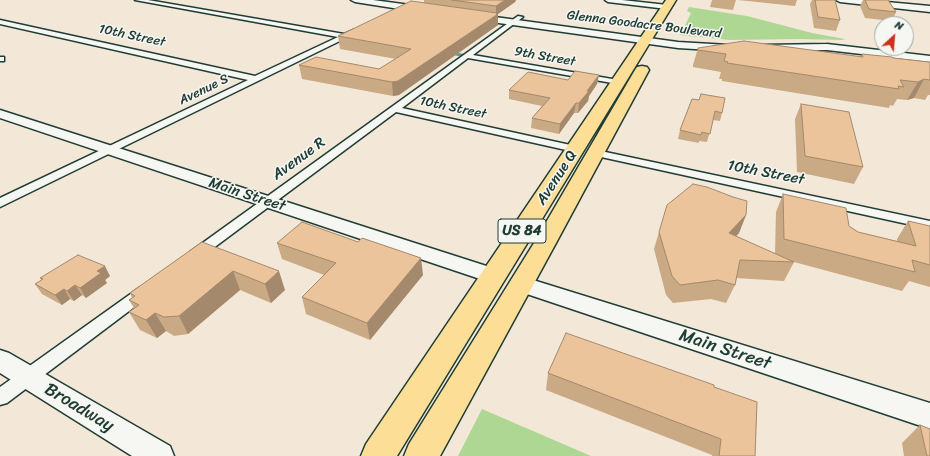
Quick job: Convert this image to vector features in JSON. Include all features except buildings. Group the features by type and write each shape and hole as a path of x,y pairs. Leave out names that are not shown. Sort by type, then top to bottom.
{"highway":[{"name":"Avenue Q","path":"378,456 574,191 598,114 618,82 660,31"},
{"name":"Avenue Q","path":"421,456 507,280 660,31"}],"street":[{"path":"138,0 346,36"},
{"path":"355,0 431,8"},
{"path":"392,0 410,5"},
{"path":"608,0 660,31"},
{"path":"840,0 930,9"},
{"path":"176,7 191,2"},
{"path":"395,12 410,5"},
{"name":"Glenna Goodacre Boulevard","path":"466,13 517,20 660,31 689,46 739,46"},
{"name":"Avenue R","path":"185,262 517,20"},
{"name":"10th Street","path":"0,22 257,78"},
{"name":"Avenue S","path":"0,203 358,30"},
{"path":"874,46 819,41 753,45 827,47 874,52"},
{"path":"914,51 930,53"},
{"name":"9th Street","path":"467,56 618,82"},
{"path":"904,56 930,59"},
{"name":"10th Street","path":"394,109 930,225"},
{"name":"Main Street","path":"0,114 507,280 930,416"},
{"path":"0,397 154,285"},
{"name":"Broadway","path":"0,360 158,456"}],"green space":[{"path":"689,7 747,16 812,33 845,39 730,40 679,35 681,34 691,13 687,11"},
{"path":"482,409 591,456 458,456"}],"waterway":[{"path":"450,53 467,56"}]}
